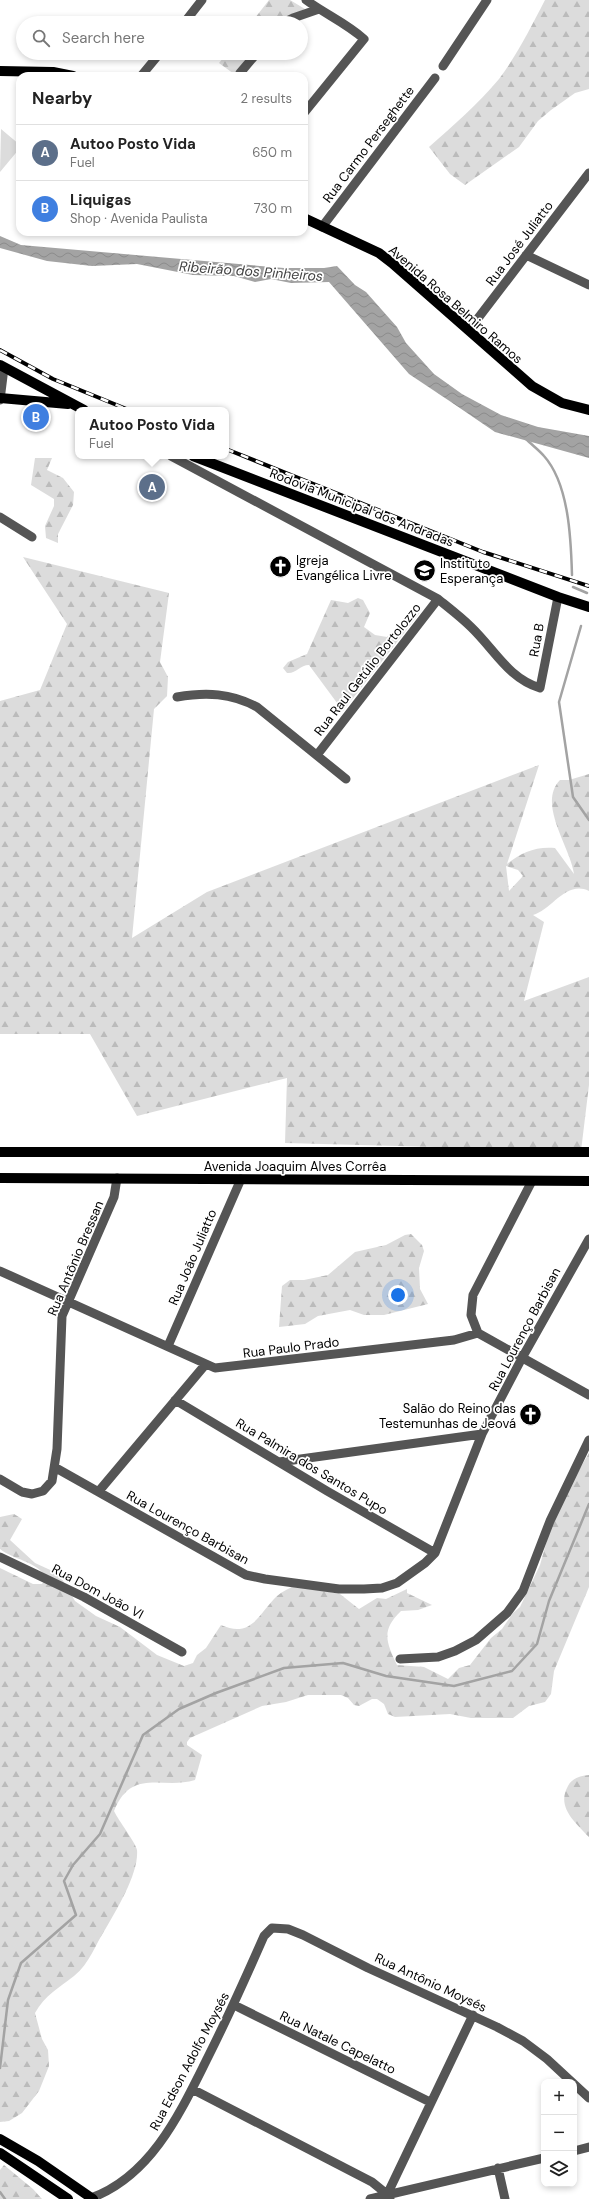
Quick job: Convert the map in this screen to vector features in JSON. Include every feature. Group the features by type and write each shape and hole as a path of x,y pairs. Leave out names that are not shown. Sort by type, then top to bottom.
{"main road":[{"path":"0,71 53,72"},
{"name":"Avenida Rosa Belmiro Ramos","path":"308,220 379,254 392,263 532,386 562,403 589,410"},
{"path":"2,367 76,407"},
{"path":"0,399 71,405"},
{"name":"Rodovia Municipal dos Andradas","path":"201,459 558,597 589,606"},
{"name":"Avenida Joaquim Alves Corrêa","path":"0,1152 589,1152"},
{"name":"Avenida Joaquim Alves Corrêa","path":"0,1178 589,1181"},
{"path":"0,2139 92,2198"},
{"path":"0,2153 68,2199"}],"street":[{"path":"189,16 202,0"},
{"path":"306,0 346,24 364,39 308,108"},
{"path":"443,66 487,0"},
{"path":"299,16 319,9"},
{"path":"144,72 154,60"},
{"path":"241,72 251,60"},
{"name":"Rua Carmo Perseghette","path":"322,227 435,78"},
{"name":"Rua José Juliatto","path":"469,330 589,173"},
{"path":"526,255 589,285"},
{"path":"0,399 2,367"},
{"path":"177,459 438,599"},
{"path":"0,517 32,537"},
{"name":"Rua B","path":"438,599 472,627 515,676 526,684 540,688 558,597"},
{"name":"Rua Raul Getúlio Bortolozzo","path":"318,755 438,599"},
{"path":"177,697 203,693 240,698 257,707 346,779"},
{"name":"Rua Antônio Bressan","path":"56,1468 60,1327 62,1316 67,1301 114,1197 118,1178"},
{"name":"Rua João Juliatto","path":"168,1346 241,1179"},
{"path":"532,1181 473,1295 471,1315 478,1333 589,1395"},
{"name":"Rua Lourenço Barbisan","path":"56,1468 246,1575 339,1589 382,1588 397,1583 409,1576 435,1553 482,1434 522,1358 589,1239"},
{"name":"Rua Paulo Prado","path":"0,1271 168,1346 205,1365 215,1368 231,1368 454,1340 478,1333"},
{"path":"99,1492 205,1365"},
{"name":"Rua Palmira dos Santos Pupo","path":"175,1400 435,1553"},
{"path":"279,1462 482,1434"},
{"path":"400,1659 438,1657 456,1651 476,1640 507,1613 523,1591 550,1521 589,1440"},
{"path":"0,1479 22,1492 32,1494 43,1491 48,1487 52,1481 56,1468"},
{"name":"Rua Dom João VI","path":"0,1557 84,1597 182,1652"},
{"name":"Rua Antônio Moysés","path":"267,1931 278,1928 303,1935 368,1968 473,2015 523,2041 565,2074 589,2098"},
{"name":"Rua Edson Adolfo Moysés","path":"92,2198 116,2187 154,2151 171,2128 234,2005 267,1931"},
{"name":"Rua Natale Capelatto","path":"234,2005 430,2102"},
{"path":"388,2198 393,2180 473,2015"},
{"path":"192,2089 372,2182 388,2198"},
{"path":"577,2150 589,2147"},
{"path":"370,2199 388,2198 498,2168 541,2159"},
{"path":"498,2168 505,2199"}],"green space":[{"path":"269,0 290,0 305,9 289,16 256,16"},
{"path":"545,0 589,0 589,89 575,93 551,110 538,121 519,147 465,185 450,174 429,147 474,106 499,79 518,51"},
{"path":"221,60 246,60 236,72 231,72 219,63"},
{"path":"1,129 16,142 16,153 0,172"},
{"path":"35,458 52,458 47,470 63,478 74,492 73,505 58,534 58,543 46,538 45,526 54,506 54,499 31,485"},
{"path":"23,557 169,593 160,662 168,677 167,696 154,709 132,938 207,892 539,765 507,864 517,857 535,849 555,848 574,874 553,813 552,801 554,790 560,780 569,780 589,774 589,891 573,889 566,892 547,908 533,915 544,922 524,1001 589,977 589,1085 581,1151 285,1143 287,1078 137,1116 90,1034 0,1034 0,701 40,690 67,624","holes":["506,866 518,870 523,876 509,891"]},
{"path":"358,598 363,600 370,613 364,627 375,635 387,637 422,610 343,711 309,665 303,666 290,673 287,673 283,668 288,662 307,654 331,600 348,603"},
{"path":"411,1234 422,1245 424,1251 419,1268 420,1289 428,1304 384,1315 364,1315 350,1310 318,1316 305,1324 279,1327 282,1286 290,1280 304,1280 328,1275 355,1252 386,1245 405,1235"},
{"path":"589,1453 589,1587 554,1671 551,1694 545,1702 529,1706 513,1718 471,1718 450,1714 395,1717 388,1714 384,1704 377,1699 372,1699 359,1706 354,1705 348,1698 341,1695 308,1695 286,1702 262,1706 190,1738 187,1745 202,1755 195,1780 171,1783 139,1784 130,1789 121,1797 114,1811 134,1842 137,1850 135,1869 131,1880 92,1954 80,1971 43,2001 35,2013 42,2039 48,2050 49,2066 39,2091 22,2113 9,2121 0,2122 0,1568 33,1584 42,1584 46,1577 37,1567 0,1549 0,1517 14,1514 22,1519 10,1540 35,1563 59,1574 75,1601 96,1616 120,1627 157,1655 184,1666 193,1663 197,1655 206,1648 221,1625 240,1629 248,1626 260,1616 277,1596 296,1585 340,1594 359,1609 377,1598 386,1599 407,1589 407,1593 432,1605 418,1610 401,1611 390,1624 387,1636 393,1657 397,1665 424,1667 448,1679 459,1668 470,1665 491,1638 502,1629 513,1613 520,1607 540,1565 551,1526 565,1494"},
{"path":"589,1775 589,1837 573,1820 564,1801 568,1786 572,1781 579,1777"},
{"path":"4,2165 33,2189 42,2199 0,2199 0,2170"}],"water":[{"name":"Ribeirão dos Pinheiros","path":"0,236 21,245 284,268 324,268 337,266 355,285 366,292 397,327 406,343 434,374 462,394 501,415 538,427 589,436 589,458 495,432 409,374 329,282 291,283 271,279 255,282 234,276 193,275 137,264 92,266 47,261 0,248"}],"waterway":[{"path":"526,439 544,456 559,481 567,512 571,545 572,575"},
{"path":"573,587 587,593"},
{"path":"581,626 559,702 573,797 589,820"},
{"path":"0,2068 8,2000 21,1963 76,1915 64,1881 73,1865 100,1834 143,1735 179,1709 216,1693 284,1668 343,1663 386,1676 454,1686 512,1671 537,1644 549,1601 589,1504"},
{"path":"0,2192 5,2199"}],"railway":[{"path":"0,350 53,379 122,407"},
{"path":"229,450 483,552 589,586"}],"place":[{"name":"Liquigas","path":"36,417"},
{"name":"Autoo Posto Vida","path":"152,487"},
{"name":"Igreja Evangélica Livre","path":"281,567"},
{"name":"Instituto Esperança","path":"425,570"},
{"name":"Salão do Reino das Testemunhas de Jeová","path":"531,1415"}]}
